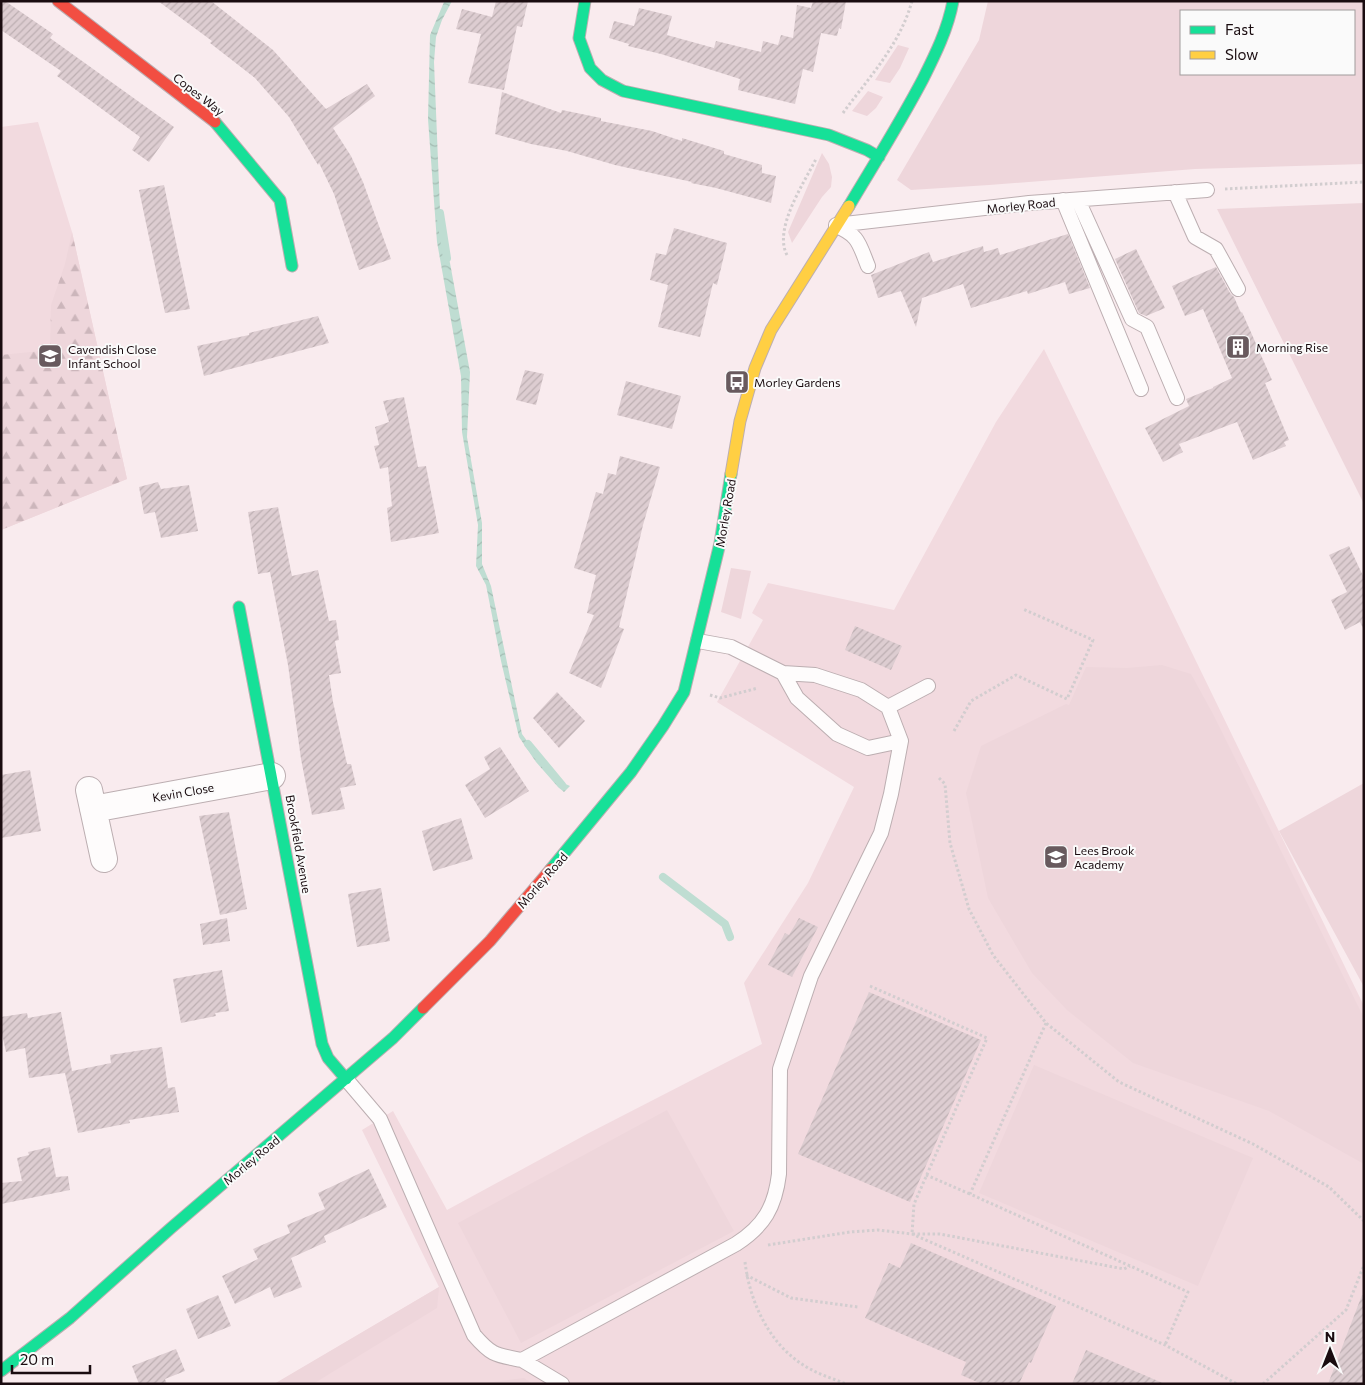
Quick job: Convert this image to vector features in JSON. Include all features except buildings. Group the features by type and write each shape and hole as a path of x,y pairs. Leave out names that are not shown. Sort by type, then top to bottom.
{"street":[{"name":"Copes Way","path":"58,1 215,122 280,200 292,266"},
{"path":"585,1 580,38 590,68 602,80 624,91 829,135 867,150 879,157"},
{"name":"Morley Road","path":"1,1372 70,1318 171,1228 393,1038 490,941 631,772 664,726 684,692 698,641 720,543 740,421 755,368 771,330 879,157 930,65 950,19 953,1"},
{"name":"Brookfield Avenue","path":"239,607 322,1044 328,1058 346,1079"},
{"name":"Kevin Close","path":"104,859 91,799 272,776"}],"lane":[{"name":"Morley Road","path":"835,225 1063,200 1207,190"},
{"path":"1174,192 1195,236 1216,249 1238,289"},
{"path":"1063,200 1141,389"},
{"path":"1078,200 1132,319 1148,327 1177,398"},
{"path":"835,225 850,231 858,241 868,266"},
{"path":"522,1360 736,1244 758,1227 767,1215 777,1189 779,1174 780,1070 811,976 881,833 891,794 901,741 888,707 861,690 815,675 783,673 731,647 698,641"},
{"path":"783,673 797,698 837,734 868,748 901,741"},
{"path":"888,707 928,686"},
{"path":"346,1079 380,1119 474,1336 488,1350 499,1355 522,1360 562,1384"}],"path":[{"path":"1207,190 1364,182"},
{"path":"954,731 971,701 1016,675 1067,699 1093,640 1023,609"},
{"path":"709,695 720,698 758,688"},
{"path":"939,778 945,784 950,843 969,909 993,955 1046,1022 1119,1082 1253,1144 1329,1187 1364,1221"},
{"path":"870,986 987,1038 914,1204 912,1234"},
{"path":"970,1194 1046,1022"},
{"path":"926,1175 1188,1292 1166,1345"},
{"path":"736,1244 749,1248 850,1232 869,1231 940,1234 1124,1269 1130,1266"},
{"path":"912,1234 1166,1345 1237,1384"},
{"path":"736,1244 744,1256 746,1275 753,1302 763,1322 776,1340 792,1356 810,1369 846,1384"},
{"path":"1263,1384 1346,1310 1364,1265"},
{"path":"746,1275 791,1298 858,1307"}],"shaded area":[{"name":"Cavendish Close Infant School","path":"38,122 72,232 127,479 1,530 1,127"},
{"name":"Lees Brook Academy","path":"1044,349 1364,1006 1364,1384 275,1384 439,1287 362,1130 393,1111 447,1210 587,1134 762,1044 744,983 808,883 854,787 717,702 763,620 752,613 768,583 894,610 996,422"}],"green space":[{"path":"988,1 1364,1 1364,164 1195,169 911,190 897,180 979,40"},
{"path":"898,45 909,48 900,68 890,83 875,80"},
{"path":"868,91 883,97 876,108 867,116 852,111"},
{"path":"822,153 829,164 832,177 831,187 822,197 792,243 788,232"},
{"path":"1364,203 1364,504 1217,209"},
{"name":"Cavendish Close Infant School","path":"72,232 127,479 1,530 1,355 50,350 51,305 65,264"},
{"path":"731,568 751,571 741,619 721,612"},
{"path":"1162,665 1191,674 1213,714 1364,1018 1364,1164 1269,1111 1133,1063 1067,1010 1032,973 988,898 966,793 981,746 1066,704 1069,705 1086,667 1127,668"},
{"path":"1364,783 1364,987 1279,831"},
{"path":"1034,1065 1253,1158 1198,1286 979,1193"},
{"path":"667,1110 734,1231 521,1343 458,1223"},
{"path":"439,1287 437,1308 313,1384 274,1384"},
{"path":"524,1378 533,1384 486,1383"}],"water":[{"path":"452,1 436,37 434,62 440,210 444,243 450,263 470,372 467,437 482,523 482,564 491,586 522,734 550,772 559,781 570,786 564,792 536,762 519,737 486,585 476,566 478,525 462,432 461,376 437,242 428,119 430,35 444,2"}],"waterway":[{"path":"440,213 447,258"},
{"path":"528,744 562,785"},
{"path":"663,877 725,924 730,937"}],"traffic: fast":[{"path":"585,1 579,38 590,68 602,80 623,91 829,135 867,150 879,157"},
{"path":"849,206 923,79 944,32 953,1"},
{"path":"215,122 280,200 292,266"},
{"path":"551,869 631,772 684,692 720,543 731,474"},
{"path":"239,607 322,1044 328,1058 346,1079"},
{"path":"1,1371 70,1318 171,1228 393,1038 423,1008"}],"traffic: slow":[{"path":"731,474 740,421 755,368 771,330 849,206"}],"traffic: jam":[{"path":"58,1 215,122"},
{"path":"423,1008 490,941 551,869"}],"place":[{"name":"Morning Rise","path":"1238,347"},
{"name":"Cavendish Close Infant School","path":"50,356"},
{"name":"Morley Gardens","path":"737,382"},
{"name":"Lees Brook Academy","path":"1056,857"}]}
